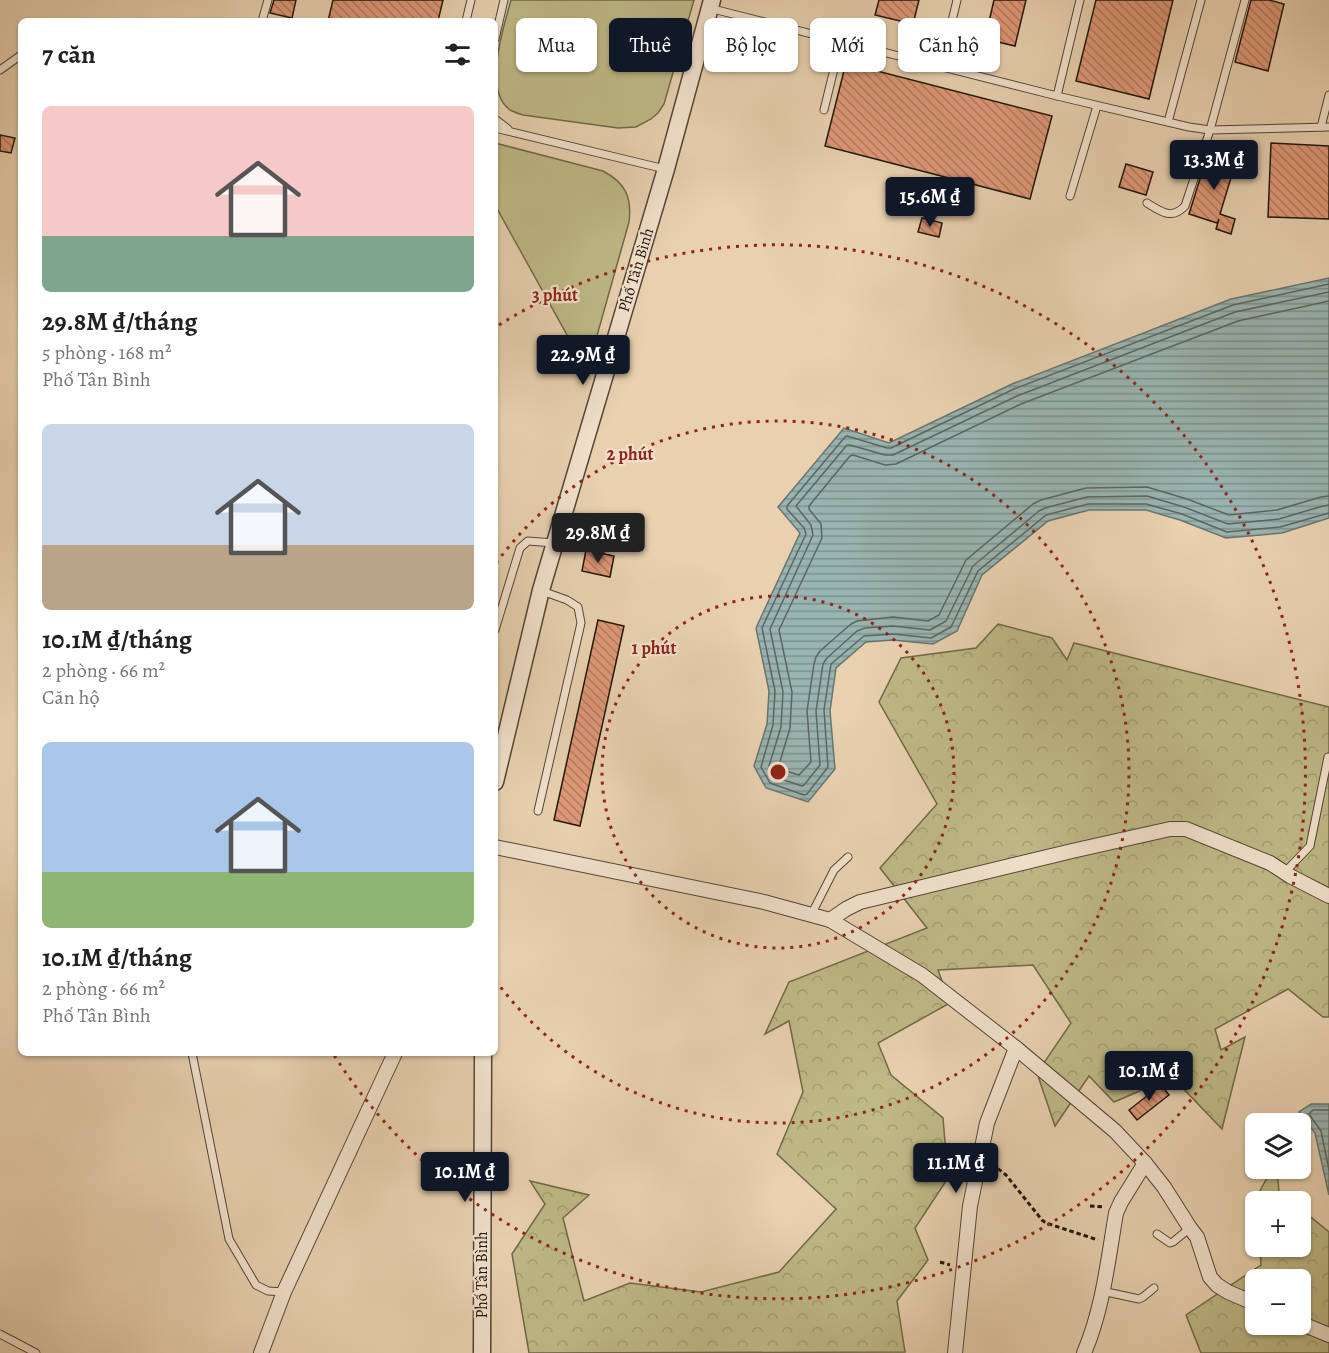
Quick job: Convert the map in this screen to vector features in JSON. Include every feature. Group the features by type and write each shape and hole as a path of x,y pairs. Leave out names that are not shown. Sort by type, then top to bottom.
{"street":[{"name":"Phố Tân Bình","path":"498,769 554,543 666,169 710,4"},
{"path":"830,920 860,902 1170,829 1186,829 1270,862 1329,896"},
{"path":"498,848 765,902 830,920 922,975 1016,1048 1115,1131 1145,1163 1197,1237 1210,1277 1217,1285 1245,1299"},
{"path":"955,1353 970,1206 987,1123 1016,1048"},
{"path":"261,1353 284,1292 394,1056"},
{"name":"Phố Tân Bình","path":"482,1353 483,1056"},
{"path":"1084,1353 1102,1291 1116,1214 1145,1163"},
{"path":"1311,1328 1329,1335"}],"lane":[{"path":"263,18 267,0"},
{"path":"467,18 471,0"},
{"path":"498,26 504,0"},
{"path":"953,18 957,0"},
{"path":"1057,96 1080,0"},
{"path":"1168,122 1201,0"},
{"path":"1147,203 1169,214 1178,212 1185,206 1210,130 1245,0"},
{"path":"710,4 810,31"},
{"path":"0,70 18,57"},
{"path":"824,110 834,72"},
{"path":"961,72 1097,106 1210,130 1329,127"},
{"path":"1320,127 1329,95"},
{"path":"1070,196 1097,106"},
{"path":"498,121 512,133"},
{"path":"498,129 666,169"},
{"path":"498,620 520,548 528,541 554,543"},
{"path":"538,812 581,623 578,607 541,590"},
{"path":"1285,872 1310,846 1328,757"},
{"path":"811,915 834,870 848,857"},
{"path":"193,1056 229,1239 256,1285 268,1292 284,1292"},
{"path":"1157,1233 1170,1243 1191,1228"},
{"path":"1102,1291 1139,1299 1154,1288"},
{"path":"0,1334 36,1353"}],"path":[{"path":"980,1157 988,1160 1006,1175 1046,1223 1111,1244"}],"green space":[{"path":"511,0 694,0 689,18 609,18 609,72 673,72 664,104 658,113 636,127 618,128 523,115 510,110 502,101 498,91 498,52"},
{"path":"498,144 603,171 617,181 626,192 630,213 629,222 587,371 498,210"},
{"path":"998,624 1052,638 1067,660 1074,643 1329,707 1329,1017 1323,1017 1288,989 1215,1029 1221,1050 1245,1037 1222,1129 1172,1077 1114,1102 1089,1076 1055,1126 1037,1073 1071,1023 1033,965 938,970 950,1003 878,1043 891,1075 943,1118 948,1178 915,1228 928,1260 897,1301 905,1352 529,1353 512,1254 545,1204 530,1181 589,1195 563,1218 584,1301 630,1283 701,1292 779,1272 836,1209 777,1154 803,1092 789,1021 765,1034 789,982 927,928 880,868 937,804 879,702 901,658 976,648"},
{"path":"1266,1179 1278,1179 1279,1191 1260,1191"},
{"path":"1311,1217 1329,1232 1329,1353 1201,1353 1186,1315 1245,1276 1245,1335 1311,1335 1311,1269 1255,1269 1261,1265 1261,1257 1311,1257"}],"water":[{"path":"1329,278 1329,518 1282,533 1226,538 1146,510 1089,510 1048,521 982,575 957,631 933,644 893,640 866,642 836,668 830,711 835,769 808,802 766,788 754,766 767,724 769,691 756,628 800,533 778,507 844,428 889,443 1012,384 1231,299"},
{"path":"1311,1104 1329,1104 1329,1195 1315,1133 1311,1128 1311,1113 1299,1112"}],"building":[{"path":"274,0 296,0 292,18 270,13"},
{"path":"333,0 443,0 439,18 329,18"},
{"path":"879,0 919,0 914,18 898,18 898,20 875,15"},
{"path":"994,0 1026,0 1015,46 1000,42 1000,18 990,18"},
{"path":"1096,0 1173,0 1149,99 1076,81"},
{"path":"1251,0 1269,0 1284,4 1268,71 1235,62"},
{"path":"844,72 881,72 1052,116 1030,199 825,146"},
{"path":"0,135 15,138 11,153 0,151"},
{"path":"1271,143 1329,146 1329,219 1268,217"},
{"path":"1209,150 1237,158 1220,214 1235,219 1231,234 1216,229 1219,219 1217,223 1189,214"},
{"path":"1126,164 1153,172 1146,195 1119,187"},
{"path":"922,218 942,223 939,237 918,232"},
{"path":"586,550 614,556 610,577 582,571"},
{"path":"598,620 624,626 580,826 554,820"},
{"path":"1161,1085 1169,1095 1137,1120 1129,1110"}]}
